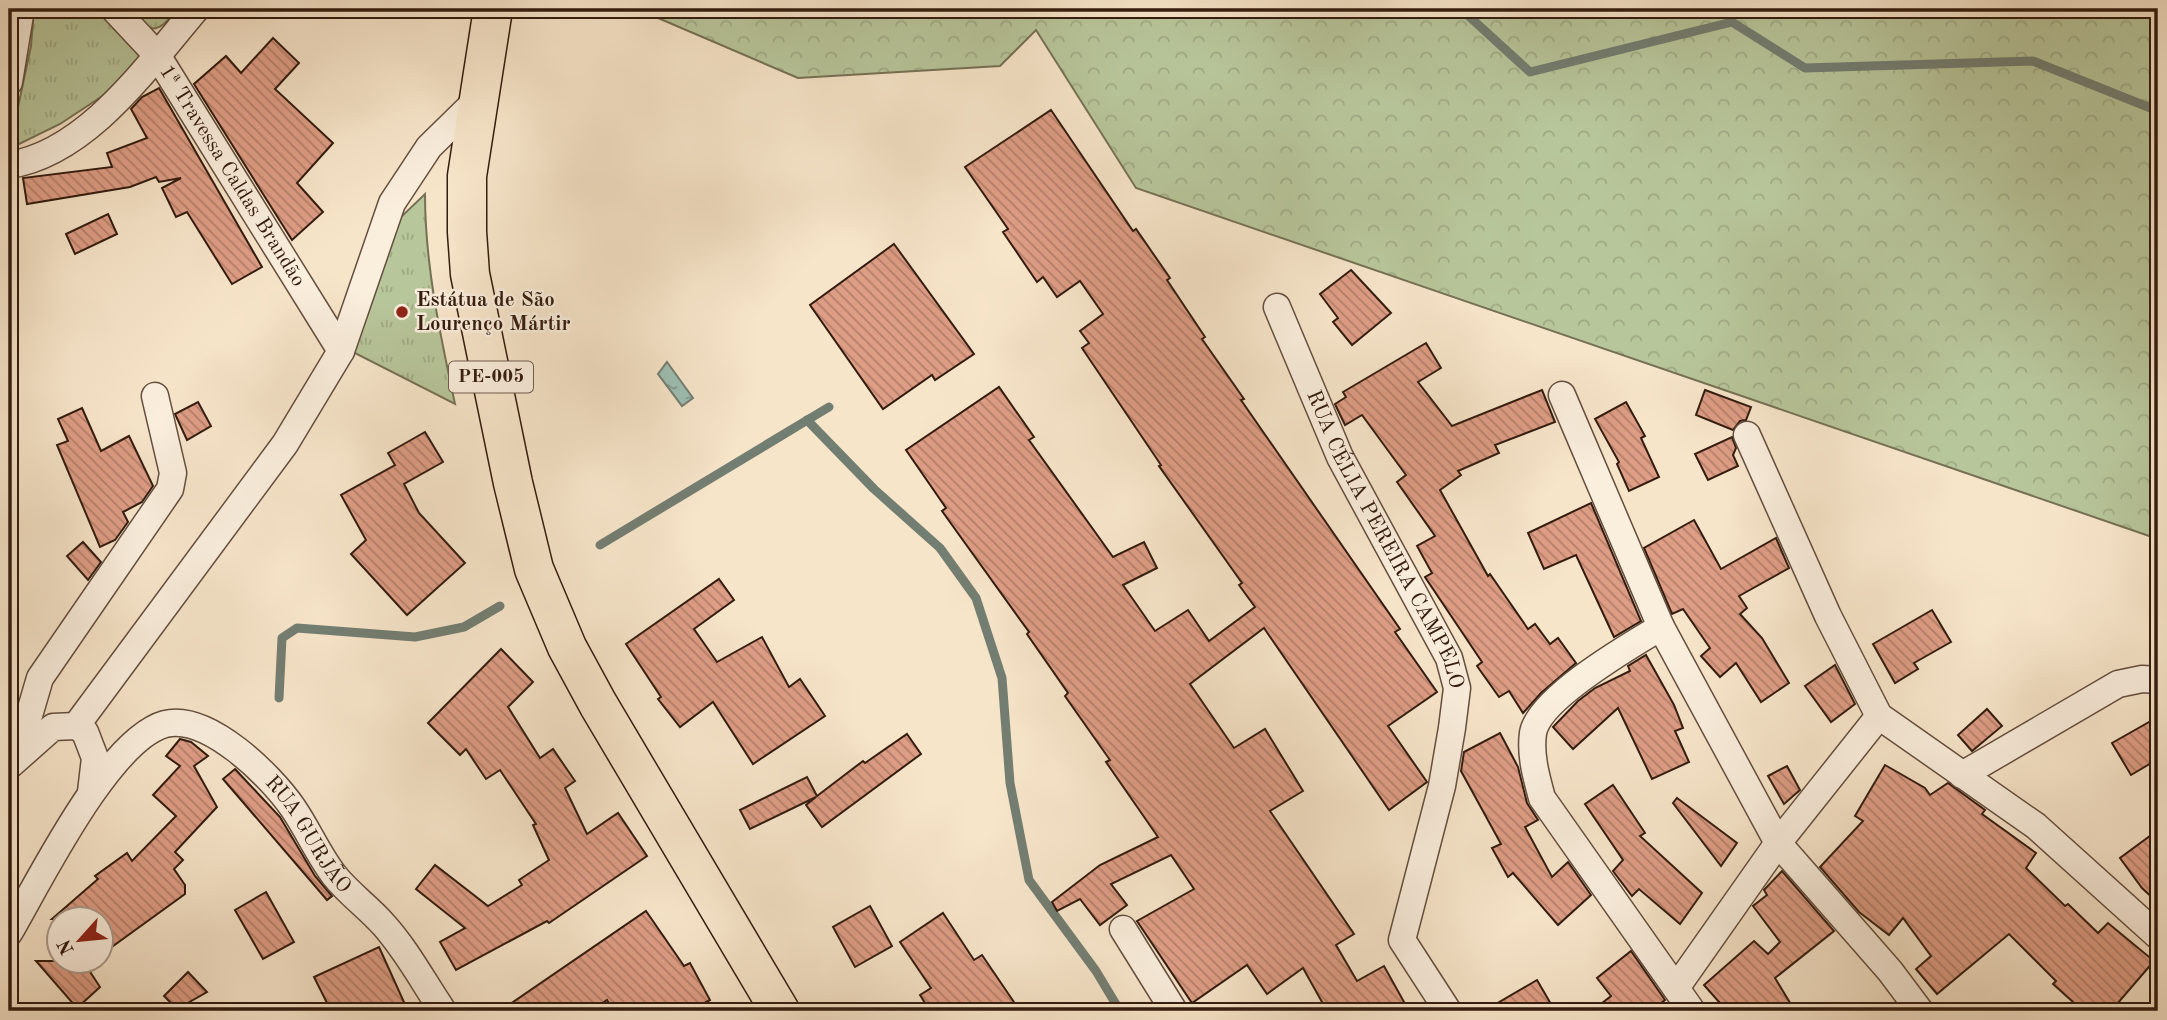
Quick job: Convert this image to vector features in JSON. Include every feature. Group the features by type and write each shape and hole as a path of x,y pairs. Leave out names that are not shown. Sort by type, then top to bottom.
{"main road":[{"name":"PE-005","path":"493,9 467,176 470,274 525,534 543,595 567,647 780,1011"}],"street":[{"path":"9,82 21,9"},
{"name":"1ª Travessa Caldas Brandão","path":"114,9 157,55 341,351"},
{"path":"9,165 43,153 74,137 101,117 196,9"},
{"path":"76,726 285,444 341,351 392,202 429,147 478,99"},
{"name":"RUA CÉLIA PEREIRA CAMPELO","path":"1278,307 1340,457 1449,658 1457,688 1442,786 1402,940 1448,1011"},
{"path":"1562,395 1661,627 1778,844 1890,971 1920,1011"},
{"path":"31,744 28,719 40,678 170,489 173,473 155,396"},
{"path":"1747,435 1828,616 1880,716 2036,826 2158,936"},
{"path":"1661,627 1623,650 1554,700 1533,730 1533,763 1542,797 1686,1005 1778,844 1880,716"},
{"path":"1962,775 2118,684 2142,679 2158,681"},
{"name":"RUA GURJÃO","path":"91,792 136,740 165,724 183,723 205,728 234,748 292,807 336,878 385,926 443,1011"},
{"path":"9,766 53,727 76,726 85,732 95,758 91,792 9,933"},
{"path":"1123,929 1174,1011"}],"green space":[{"path":"34,9 104,9 145,52 107,93 60,124 9,149 31,46"},
{"path":"126,9 178,9 164,24 153,28 141,23"},
{"path":"637,9 2158,9 2158,539 1136,188 1036,30 1000,66 798,78"},
{"path":"425,194 431,273 455,404 345,348 401,217"}],"water":[{"path":"667,362 693,398 682,406 658,374"}],"building":[{"path":"273,38 299,63 275,89 333,143 297,183 323,212 292,240 194,84 226,56 241,73"},
{"path":"159,88 262,267 232,284 187,212 176,217 162,188 181,178 159,182 156,177 130,187 27,204 23,178 112,167 107,153 147,138 131,109 142,97"},
{"path":"1051,110 1133,231 1136,229 1170,278 1167,280 1205,337 1202,339 1244,399 1241,400 1400,629 1395,632 1437,692 1388,726 1427,782 1389,810 1264,628 1190,684 1234,748 1265,729 1303,791 1270,811 1354,934 1336,945 1357,981 1384,966 1409,1011 1327,1011 1303,968 1267,994 1247,965 1192,1003 1137,921 1194,889 1171,855 1111,884 1127,905 1100,925 1080,899 1057,911 1052,902 1100,865 1158,837 1106,762 1110,760 1065,696 1068,693 1027,634 1029,632 942,511 946,508 906,450 999,387 1034,437 1029,440 1113,557 1144,542 1157,568 1123,585 1155,631 1188,610 1209,641 1255,607 1239,585 1242,583 1159,466 1161,465 1082,348 1089,343 1080,331 1103,314 1080,281 1057,297 1043,277 1037,282 1003,232 1008,229 965,167"},
{"path":"108,214 117,234 75,254 66,234"},
{"path":"894,244 974,354 935,380 932,375 883,409 810,305"},
{"path":"1351,270 1391,313 1352,345 1333,322 1338,318 1320,294"},
{"path":"1426,343 1441,368 1418,382 1452,426 1542,390 1555,422 1495,445 1499,453 1458,471 1461,475 1440,490 1488,576 1490,574 1528,629 1535,624 1550,644 1558,638 1576,663 1541,693 1523,713 1509,691 1499,697 1477,666 1482,662 1425,577 1432,573 1417,546 1435,536 1397,482 1406,475 1362,415 1345,425 1335,404 1346,397 1343,392"},
{"path":"1705,390 1751,407 1746,420 1740,421 1733,430 1696,415"},
{"path":"198,402 211,426 187,440 175,414"},
{"path":"1626,402 1645,436 1641,438 1659,477 1629,491 1617,464 1619,462 1595,419"},
{"path":"82,408 101,451 129,436 153,486 142,502 123,512 128,522 115,540 100,547 57,445 68,441 58,419"},
{"path":"425,432 443,462 404,484 419,513 465,563 407,615 351,554 366,540 341,495 395,465 388,453"},
{"path":"1732,437 1736,448 1733,455 1738,466 1708,480 1695,454"},
{"path":"1591,503 1641,621 1614,637 1576,555 1544,569 1528,533"},
{"path":"1694,520 1721,569 1776,538 1789,568 1739,596 1747,608 1740,614 1762,638 1789,683 1761,702 1736,663 1720,677 1701,656 1710,648 1683,609 1672,614 1644,548"},
{"path":"83,542 101,562 88,580 67,556"},
{"path":"719,579 734,600 694,629 717,662 762,637 789,687 800,679 825,716 753,764 713,702 680,727 658,699 661,697 626,644"},
{"path":"1932,610 1951,642 1914,663 1918,669 1895,683 1873,644"},
{"path":"501,649 533,682 508,707 540,758 553,749 575,781 565,788 587,834 618,813 647,856 549,923 547,921 456,970 440,942 465,928 416,889 435,865 488,906 522,885 519,880 549,860 533,825 536,824 500,770 486,779 466,749 460,755 428,723"},
{"path":"1646,655 1674,705 1683,728 1675,731 1689,762 1652,779 1618,708 1573,749 1553,727 1578,701 1595,688 1630,671 1628,666"},
{"path":"1835,665 1855,704 1831,722 1805,686"},
{"path":"1987,709 2002,726 1972,751 1958,735"},
{"path":"2158,717 2158,759 2131,775 2112,743"},
{"path":"1500,733 1518,767 1527,803 1538,820 1525,827 1552,877 1568,862 1591,895 1558,925 1513,873 1508,877 1492,848 1501,844 1461,771 1464,752"},
{"path":"907,734 921,754 822,827 806,805 816,797 750,829 740,810 807,777 817,796 863,761 865,763"},
{"path":"180,739 191,742 208,756 194,766 217,807 175,852 183,860 174,869 185,885 185,894 116,944 116,904 69,904 98,879 95,876 127,853 132,861 176,816 153,795 180,766 166,756"},
{"path":"1885,765 1925,788 1930,795 1948,783 1985,810 1982,814 2036,853 2026,868 2065,906 2068,904 2098,933 2108,923 2154,961 2111,1011 2083,1011 2053,984 2056,981 2009,934 1937,994 1916,969 1931,956 1903,918 1889,935 1859,912 1820,867 1863,821 1855,816"},
{"path":"1787,766 1800,790 1784,804 1768,776"},
{"path":"235,769 280,817 315,876 332,896 327,900 223,779"},
{"path":"1613,785 1645,833 1640,836 1702,893 1680,924 1639,889 1632,896 1613,871 1623,860 1585,804"},
{"path":"1677,798 1737,843 1721,866 1673,803"},
{"path":"2158,830 2158,903 2142,888 2120,858"},
{"path":"1782,871 1834,931 1775,978 1795,1011 1727,1011 1704,985 1754,941 1768,954 1780,942 1753,906 1767,895 1764,890"},
{"path":"266,892 294,942 263,959 235,910"},
{"path":"870,906 892,946 855,967 833,927"},
{"path":"646,911 684,966 690,963 710,1000 690,1011 613,1011 607,1000 591,1011 500,1011"},
{"path":"943,913 974,960 982,955 1020,1011 930,1011 920,995 931,988 900,942"},
{"path":"379,947 408,1011 331,1011 314,977"},
{"path":"1631,951 1665,1000 1651,1011 1592,1011 1611,996 1597,978"},
{"path":"36,961 46,961 46,972"},
{"path":"188,972 207,992 177,1009 164,996"},
{"path":"47,974 92,974 100,987 77,1008"},
{"path":"1537,980 1555,1011 1484,1011"}],"waterway":[{"path":"1461,9 1530,72 1732,22 1805,68 2033,61 2158,111"},
{"path":"600,545 829,407"},
{"path":"807,420 874,489 940,548 976,598 1002,678 1010,783 1029,880 1096,971 1120,1011"},
{"path":"279,698 282,638 297,628 415,637 464,627 500,606"}],"place":[{"name":"Estátua de São Lourenço Mártir","path":"402,312"}]}
